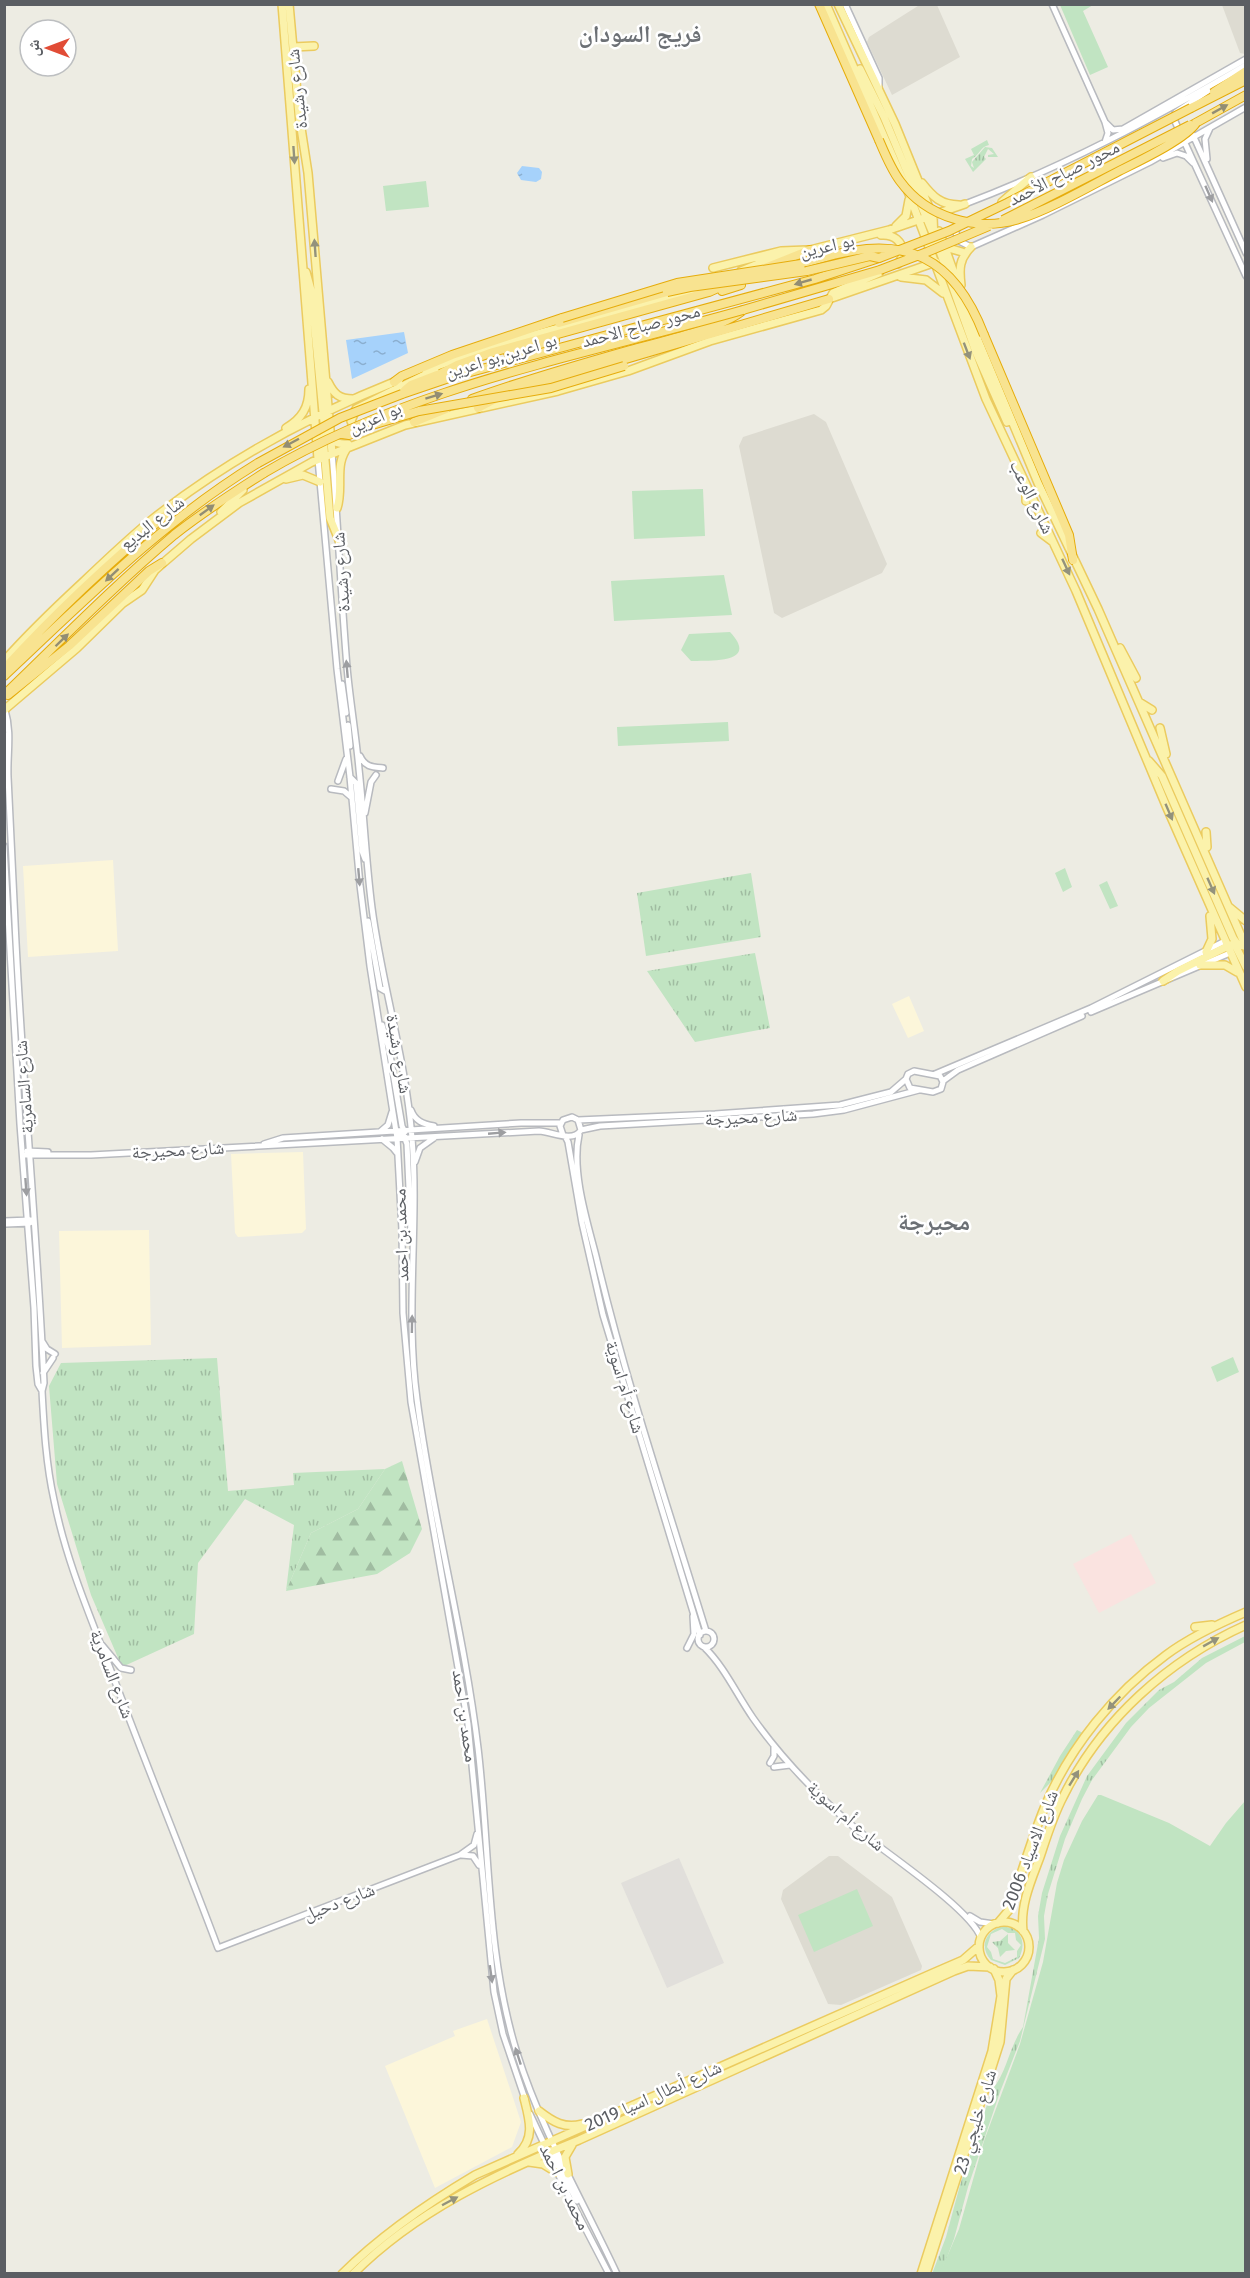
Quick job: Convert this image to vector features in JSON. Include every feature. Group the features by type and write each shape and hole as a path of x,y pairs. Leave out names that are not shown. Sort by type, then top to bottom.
{"highway":[{"path":"819,4 900,182 925,205 942,215 963,222 991,224 1008,222 1035,213 1140,160 1188,132 1196,123"},
{"path":"1202,103 1206,97 1245,71"},
{"name":"محور صباح الأحمد","path":"879,258 949,231 1007,203 1245,80"},
{"name":"محور صباح الأحمد","path":"823,288 927,252 1013,215 1196,123 1245,95"},
{"path":"394,382 402,376 452,355 619,299 694,280 801,264 867,248 903,250 942,270 961,289 973,309 986,333 1069,535 1073,560"},
{"path":"434,377 457,365 493,352 709,292 810,250"},
{"path":"533,328 690,287 807,271 870,256 879,258"},
{"name":"محور صباح الاحمد","path":"402,394 452,377 815,279 879,258"},
{"name":"بو اعرين","path":"741,285 801,264"},
{"name":"بو اعرين,بو اعرين","path":"434,377 474,362 687,303 741,285"},
{"name":"بو اعرين","path":"4,696 83,619 174,536 212,507 264,473 340,433 411,404 491,379 823,288"},
{"path":"478,408 509,393 829,299"},
{"path":"414,422 539,376 731,319 743,310"},
{"path":"340,433 349,435 391,419 426,410 551,388 624,366 692,339"},
{"name":"بو اعرين","path":"4,676 149,542 194,506 258,463 340,418 402,394 411,385 434,377"},
{"path":"4,669 47,623 128,547 172,510 176,503"},
{"path":"4,696 21,687 69,646 148,571 162,563"}],"main road":[{"name":"شارع رشيدة","path":"282,4 307,308 322,415 331,440 325,456"},
{"name":"شارع رشيدة","path":"289,4 299,115 308,173 326,380 322,415 316,428 317,443 325,456"},
{"name":"شارع الوعب","path":"826,4 909,194 926,214"},
{"name":"شارع الوعب","path":"838,4 915,173 926,214 921,229 986,399 1055,543 1207,902 1238,943"},
{"path":"292,47 314,46"},
{"path":"849,56 856,61 884,117 946,261 989,384 1027,466 1038,483"},
{"path":"915,173 938,201 950,205 965,204"},
{"path":"829,299 833,293 930,252 936,237 959,222 1004,201 1031,177"},
{"path":"889,230 906,216 909,209 909,194"},
{"name":"محور صباح الأحمد","path":"926,214 965,204"},
{"name":"بو اعرين","path":"322,415 394,382 500,344 681,295 719,282 763,262 873,235 899,227 926,214"},
{"path":"899,227 921,229 936,237 945,247 962,252"},
{"path":"873,235 890,235 898,240 904,254 897,266"},
{"path":"829,299 935,266 936,237"},
{"name":"شارع الوعب","path":"945,247 946,261 1038,483 1098,609 1228,906 1238,943 1245,987"},
{"path":"964,303 960,262 971,247"},
{"name":"محور صباح الأحمد","path":"935,266 971,247"},
{"path":"719,282 722,272 713,268 781,251 810,250"},
{"path":"303,266 308,275 311,290 330,518 339,540"},
{"path":"896,277 929,281 946,297"},
{"name":"بو اعرين","path":"162,563 218,518 273,482 366,438 414,422 558,392 603,379 710,341 824,309 829,299"},
{"path":"257,448 265,440 298,420 308,403 307,308"},
{"path":"983,318 973,322 986,333"},
{"path":"366,438 356,434 351,426 351,417 356,409 430,373 441,364"},
{"path":"326,380 337,396 356,399"},
{"name":"شارع البديع","path":"4,661 34,627 151,520 257,448 322,415"},
{"path":"296,428 320,429 331,440 351,444 342,456 337,508"},
{"path":"218,518 228,504 247,486 317,443 324,434"},
{"path":"273,482 303,476 320,482"},
{"path":"1025,482 1026,501"},
{"path":"1041,533 1055,543"},
{"name":"شارع البديع","path":"5,710 77,648 123,603 142,590 150,576 162,563"},
{"path":"1098,609 1136,678"},
{"path":"1139,702 1152,710"},
{"path":"1160,728 1169,769"},
{"path":"1147,760 1162,777 1238,943 1245,967"},
{"path":"1206,832 1208,858"},
{"path":"1206,952 1211,944 1212,935 1207,902"},
{"path":"1228,906 1245,921"},
{"path":"1163,981 1178,971 1238,943"},
{"path":"1200,965 1229,966 1242,979"},
{"name":"شارع الاسياد 2006","path":"996,1924 1009,1910 1045,1806 1079,1745 1095,1722 1131,1685 1166,1655 1215,1625 1245,1612"},
{"path":"1229,1619 1234,1630"},
{"path":"1195,1627 1215,1625"},
{"name":"شارع الاسياد 2006","path":"1023,1931 1023,1909 1052,1821 1068,1787 1090,1752 1114,1721 1152,1684 1194,1652 1245,1625"},
{"path":"1012,1923 1023,1931 1028,1940 1028,1951 1023,1962 1013,1970 1004,1971 992,1968 982,1958 980,1942 984,1932 996,1924 1012,1923"},
{"name":"شارع أبطال اسيا 2019","path":"353,2274 406,2228 435,2208 526,2162 593,2122 963,1960 980,1942"},
{"name":"شارع أبطال اسيا 2019","path":"342,2274 382,2239 444,2194 475,2175 514,2157 579,2140 734,2068 954,1971 968,1966 992,1968"},
{"name":"شارع خليجي 23","path":"921,2274 986,2080 1000,2008 1000,1986 992,1968"},
{"name":"شارع خليجي 23","path":"926,2274 1003,2023 1006,1979 1013,1970"},
{"path":"514,2157 523,2149 529,2138 530,2123 525,2100"},
{"path":"539,2111 554,2122 570,2126 608,2116"},
{"path":"568,2174 566,2153 570,2146 579,2140"},
{"path":"489,2181 505,2168 549,2147"},
{"path":"526,2162 540,2163 556,2172"}],"street":[{"name":"شارع الوعب","path":"845,4 879,78 879,90"},
{"path":"1052,4 1105,122 1108,133 1105,142"},
{"name":"محور صباح الأحمد","path":"1105,122 1113,130 1119,130 1245,59"},
{"name":"محور صباح الأحمد","path":"965,204 1031,177 1179,107 1236,73 1245,65"},
{"path":"1245,253 1179,107 1173,117 1245,276"},
{"name":"محور صباح الأحمد","path":"971,247 1043,215 1150,162 1245,107"},
{"path":"1142,124 1153,126 1162,142 1161,148 1150,162"},
{"path":"1211,126 1205,139 1205,153 1221,197"},
{"path":"1150,162 1177,153 1186,156 1196,167"},
{"path":"959,222 956,230 958,238 963,245 971,247"},
{"name":"شارع رشيدة","path":"325,456 320,482 337,669 363,912 379,1018 400,1130 397,1138"},
{"name":"شارع رشيدة","path":"325,456 337,508 347,666 357,748 366,860 373,915 406,1092 411,1130 409,1138"},
{"path":"337,669 344,693 353,772 360,779"},
{"name":"شارع السامرية","path":"5,710 9,726 8,771 19,1050 28,1140 26,1153 33,1180 47,1462 68,1557 218,1948"},
{"path":"338,781 345,763 344,718"},
{"path":"4,734 8,771"},
{"path":"357,748 365,764 374,768 383,768"},
{"path":"363,820 375,774"},
{"path":"350,777 356,783 362,851 366,860"},
{"path":"331,789 345,791 352,797"},
{"name":"شارع السامرية","path":"4,846 26,1153 27,1221 34,1308 36,1372 42,1391"},
{"path":"363,912 367,918 380,988 387,992"},
{"path":"935,1074 1091,1008 1206,952 1238,943"},
{"path":"920,1090 910,1088 906,1079 908,1074 914,1071 935,1074 943,1081 958,1070 1200,965 1238,943"},
{"path":"379,1018 389,1049 400,1130 409,1138 413,1256"},
{"name":"شارع محيرجة","path":"580,1132 600,1125 774,1113 855,1102 891,1092 906,1079"},
{"name":"شارع محيرجة","path":"578,1120 844,1110 920,1090 936,1092 941,1089 943,1081"},
{"path":"406,1092 415,1117 422,1123 444,1128"},
{"path":"394,1105 391,1120 380,1135 399,1158"},
{"path":"568,1117 578,1120 580,1132 574,1137 564,1135 560,1129 561,1123 568,1117"},
{"name":"شارع محيرجة","path":"380,1135 400,1130 561,1123"},
{"name":"شارع محيرجة","path":"26,1153 94,1154 262,1144 283,1138 380,1135 409,1138 539,1131 564,1135"},
{"name":"شارع أم اسوية","path":"580,1132 576,1151 582,1191 609,1309 706,1631"},
{"name":"شارع أم اسوية","path":"564,1135 568,1142 578,1206 603,1315 700,1635"},
{"path":"414,1169 420,1148 428,1141 438,1137"},
{"name":"محمد بن احمد","path":"397,1138 403,1313 411,1402 467,1715 490,1966 497,2013 525,2100 549,2147 568,2174 617,2274"},
{"name":"محمد بن احمد","path":"409,1138 414,1169 412,1343 417,1398 476,1736 496,1954 511,2032 539,2111 556,2172 609,2274"},
{"path":"28,1140 39,1153 32,1166 33,1180"},
{"path":"9,1222 24,1214 27,1205"},
{"path":"9,1222 34,1222"},
{"path":"9,1222 23,1229 28,1237"},
{"path":"41,1338 54,1356 43,1374"},
{"path":"687,1648 694,1631 693,1606"},
{"path":"706,1631 714,1636 712,1644 704,1647 699,1642 700,1635 706,1631"},
{"path":"100,1644 121,1668 131,1670"},
{"name":"شارع أم اسوية","path":"712,1644 714,1656"},
{"name":"شارع أم اسوية","path":"704,1647 714,1656 737,1694 774,1746 790,1765 848,1821 976,1921 996,1924"},
{"path":"774,1746 772,1765 790,1765"},
{"path":"460,1855 474,1845 478,1827"},
{"path":"460,1855 473,1856 477,1859 482,1871"},
{"name":"شارع دحيل","path":"218,1948 460,1855"},
{"name":"شارع أم اسوية","path":"951,1903 972,1923 980,1942"},
{"path":"549,2147 581,2209 589,2216"}],"shaded area":[{"path":"921,4 937,5 960,57 892,95 867,42 869,37"},
{"path":"1222,5 1245,5 1245,54 1240,53"},
{"path":"814,414 826,422 887,564 882,573 782,618 774,613 739,446 743,437"},
{"path":"113,860 118,951 28,957 23,866"},
{"path":"909,996 924,1031 908,1038 892,1004"},
{"path":"303,1152 306,1229 302,1233 238,1237 235,1233 231,1154"},
{"path":"149,1230 151,1345 62,1348 59,1231"},
{"path":"1131,1534 1156,1583 1099,1613 1073,1564"},
{"path":"829,1856 838,1856 892,1897 922,1966 921,1970 841,2005 828,2004 781,1899 783,1890"},
{"path":"679,1858 724,1963 667,1988 621,1883"},
{"path":"487,2019 521,2122 512,2147 435,2188 385,2066 455,2036 453,2031"}],"green space":[{"path":"1060,5 1093,5 1083,11 1108,67 1090,75"},
{"path":"987,140 989,145 984,147 972,159 971,166 974,168 972,162 985,147 992,148 998,157 988,157 994,154 988,149 984,157 986,159 973,172 965,159 974,155 971,149"},
{"path":"426,181 429,207 386,211 383,186"},
{"path":"703,489 705,536 634,539 632,491"},
{"path":"724,575 732,615 614,621 611,581"},
{"path":"730,632 738,642 739,650 736,655 729,658 691,661 681,650 689,634"},
{"path":"728,722 729,741 618,746 617,727"},
{"path":"1065,868 1072,887 1063,892 1055,873"},
{"path":"751,873 761,937 646,956 637,893"},
{"path":"1107,881 1118,906 1110,909 1099,885"},
{"path":"755,953 770,1028 695,1042 647,971"},
{"path":"1233,1357 1239,1372 1217,1382 1211,1367"},
{"path":"217,1358 228,1491 294,1485 293,1473 385,1469 358,1509 311,1533 286,1591 294,1525 245,1499 198,1563 194,1634 122,1667 91,1595 57,1484 49,1386 61,1363"},
{"path":"402,1461 422,1529 410,1553 377,1574 286,1591 311,1533 358,1509 385,1469"},
{"path":"1245,1636 1245,1642 1206,1663 1149,1708 1131,1727 1092,1780 1082,1799 1065,1839 1048,1894 1044,1916 1045,1939 1020,2041 968,2187 954,2239 941,2273 932,2274 946,2237 960,2185 992,2090 1023,2027 1039,1938 1038,1916 1042,1893 1060,1836 1087,1776 1126,1723 1159,1690 1174,1682 1202,1658"},
{"path":"1077,1730 1083,1733 1052,1781 1040,1793 1060,1756"},
{"path":"1098,1795 1169,1823 1210,1846 1245,1801 1245,2273 940,2273 959,2229 984,2141 1020,2044 1043,1962 1057,1883 1064,1860 1082,1821"},
{"path":"857,1889 873,1926 814,1952 798,1915"},
{"path":"1007,1927 1017,1931 1023,1946 1019,1958 1005,1965 991,1960 986,1951 985,1941 990,1933","holes":["1002,1929 1008,1933 1015,1933 1016,1940 1021,1945 1017,1951 1017,1957 1005,1963 993,1959 987,1947 991,1934"]},
{"path":"1008,1934 1008,1943 1015,1950 1006,1951 1000,1957 998,1948 992,1942 1000,1941"}],"water":[{"path":"522,166 539,168 542,172 541,179 536,182 521,180 517,173"},
{"path":"404,332 408,353 352,379 346,340"}],"district":[{"name":"فريج السودان","path":"640,34"},
{"name":"محيرجة","path":"934,1222"}]}
